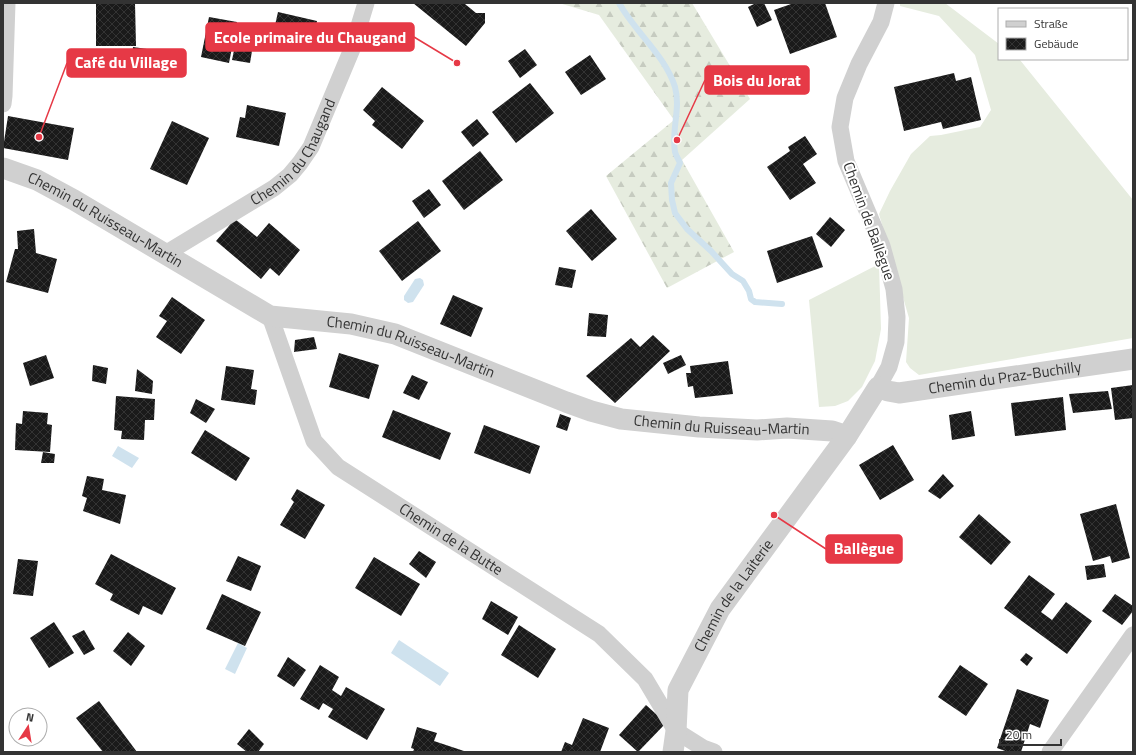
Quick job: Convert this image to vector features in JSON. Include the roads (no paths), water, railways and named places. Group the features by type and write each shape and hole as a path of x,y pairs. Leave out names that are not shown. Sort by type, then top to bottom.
{"street":[{"path":"3,104 7,3"},
{"name":"Chemin du Chaugand","path":"165,254 274,188 290,175 300,163 311,147 352,49 366,3"},
{"name":"Chemin de Ballègue","path":"847,436 889,367 896,342 897,317 894,290 882,246 846,161 840,127 845,98 859,64 881,22 886,3"},
{"name":"Chemin du Ruisseau-Martin","path":"3,168 38,180 270,316 351,324 395,334 566,402 591,411 621,418 699,427 757,430 787,428 832,431 847,436"},
{"name":"Chemin de la Butte","path":"270,316 314,441 338,467 599,634 645,679 676,731"},
{"name":"Chemin du Praz-Buchilly","path":"878,387 899,393 1133,359"},
{"name":"Chemin de la Laiterie","path":"673,752 676,731 678,690 720,609 847,436"},
{"path":"1050,752 1133,635"},
{"path":"676,731 703,748 714,752"}],"water":[{"path":"420,278 423,280 424,285 413,302 408,303 404,300 404,296 415,279"},
{"path":"118,446 139,458 132,468 112,456"},
{"path":"399,640 449,673 440,686 391,653"},
{"path":"238,643 247,648 235,674 225,669"}],"waterway":[{"path":"619,3 633,24 664,64 675,87 677,95 677,112 674,144 675,153 680,163 671,183 672,200 675,213 687,229 711,251 732,274 743,281 749,291 751,299 755,302 782,304"}],"place":[{"name":"Ecole primaire du Chaugand","path":"457,63"},
{"name":"Café du Village","path":"39,137"},
{"name":"Bois du Jorat","path":"677,140"},
{"name":"Ballègue","path":"774,515"}]}
